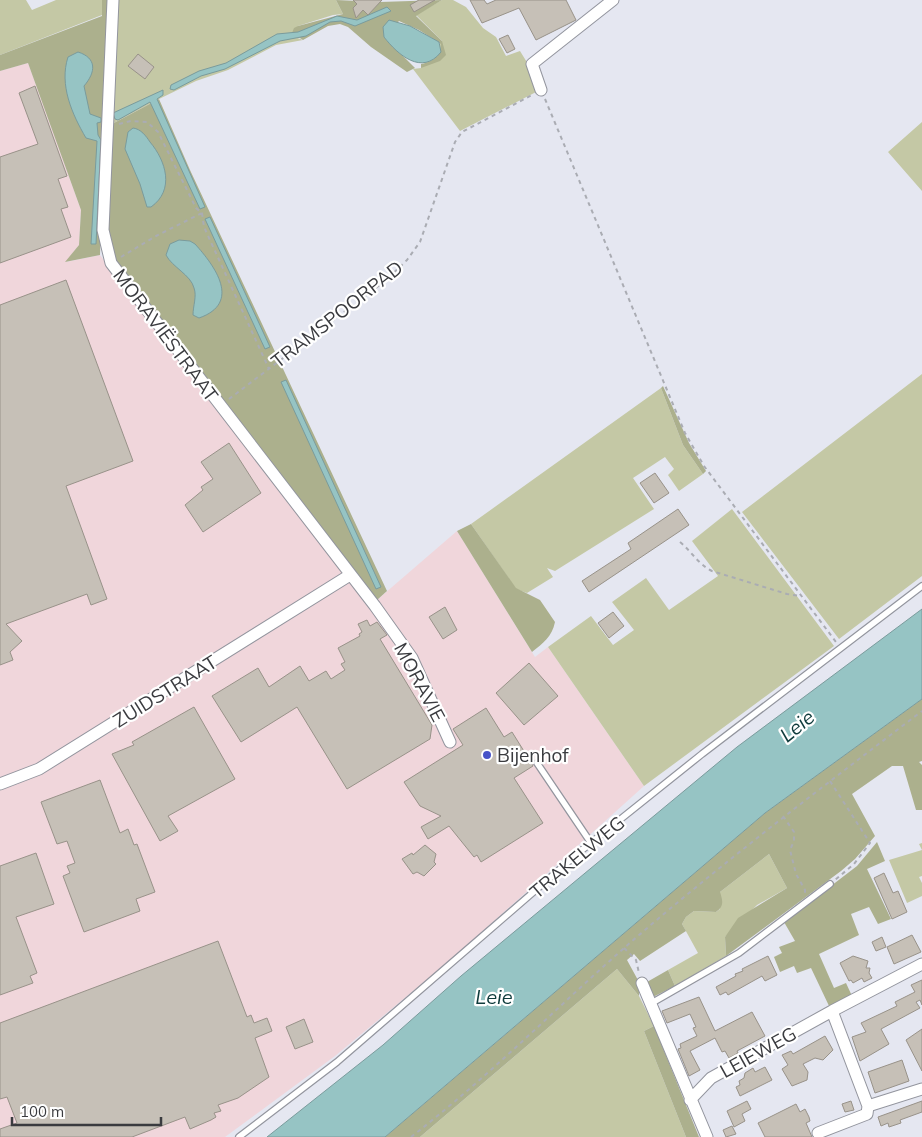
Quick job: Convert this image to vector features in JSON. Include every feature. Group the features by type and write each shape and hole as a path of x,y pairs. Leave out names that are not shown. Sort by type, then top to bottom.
{"street":[{"name":"MORAVIËSTRAAT","path":"113,0 103,230 111,263 328,546"},
{"path":"541,90 532,64 613,0"},
{"name":"MORAVIE","path":"328,546 412,658 450,742"},
{"name":"ZUIDSTRAAT","path":"0,784 39,770 350,575"},
{"name":"LEIEWEG","path":"690,1100 711,1078 922,964"},
{"path":"642,983 707,1137"},
{"path":"818,1133 867,1114 868,1106 832,1011"},
{"path":"868,1106 922,1089"}],"lane":[{"name":"TRAKELWEG","path":"239,1137 337,1062 591,843 922,586"},
{"path":"537,762 591,843"},
{"path":"650,1004 739,953 830,884"}],"path":[{"name":"TRAMSPOORPAD","path":"220,406 385,281 407,260 420,242 456,142 462,132 541,90"},
{"path":"547,104 685,433 704,466 840,648"},
{"path":"107,128 131,121 148,122 158,132 196,208 202,213 204,227 269,368"},
{"path":"111,263 156,236 202,213"},
{"path":"680,542 690,550 700,565 712,571 787,594 801,596"},
{"path":"411,1137 529,1035 624,948 783,816 922,711"},
{"path":"830,781 870,843 854,864 830,884"},
{"path":"783,816 794,832 794,841 790,850 796,874 805,890 804,904"},
{"path":"624,948 636,960 642,983"}],"shaded area":[{"path":"0,0 26,0 32,10 56,0 102,0 102,15 0,55"},
{"path":"102,0 109,0 100,255 65,262 79,245 81,210 28,63 0,71 0,55 102,16"},
{"path":"117,0 336,0 343,14 333,15 298,26 295,37 303,40 276,45 228,70 196,81 112,124"},
{"path":"336,0 380,2 442,0 416,16 442,41 446,55 440,61 421,68 421,64 429,62 438,55 441,44 419,30 399,21 384,37 415,68 407,72 371,47 348,27 340,24 328,26 303,40 292,33 294,28 298,26 343,14"},
{"path":"442,0 453,0 466,7 483,28 496,37 506,56 520,51 528,64 538,91 460,131 413,69 421,68 442,41 416,15"},
{"path":"28,63 81,210 79,245 66,262 100,255 167,345 377,600 457,531 535,657 548,647 644,786 454,957 335,1056 225,1137 0,1137 0,71"},
{"path":"159,99 190,170 387,591 377,600 115,264 106,232 112,124"},
{"path":"922,122 922,191 888,152"},
{"path":"922,374 922,576 839,639 742,512"},
{"path":"663,386 689,443 706,471 703,474 683,445 661,388"},
{"path":"661,388 683,445 703,474 679,491 668,475 674,469 665,457 633,478 654,509 555,571 547,568 553,577 527,593 516,589 471,524"},
{"path":"732,509 834,646 644,786 548,647 591,616 613,645 634,630 612,602 646,578 669,610 718,576 692,541"},
{"path":"471,524 516,588 540,600 555,622 549,636 532,652 457,531"},
{"path":"922,699 922,761 919,762 922,765 922,810 916,810 903,766 892,766 852,794 875,836 855,859 726,956 725,937 738,918 787,888 769,854 720,892 722,904 719,910 716,912 694,911 686,917 682,924 686,931 640,961 634,954 627,960 639,982 639,996 617,969 420,1137 385,1137 765,813"},
{"path":"877,842 885,861 867,869 891,919 878,924 869,907 851,914 859,935 819,954 834,988 846,983 852,996 830,1008 811,968 797,973 794,966 780,972 774,957 782,953 779,947 795,941 784,922 857,866"},
{"path":"922,850 922,876 919,877 922,883 922,896 907,903 889,860"},
{"path":"769,854 787,888 757,905 725,937 726,956 675,986 668,970 698,953 682,924 686,917 694,911 716,912 720,909 720,892"},
{"path":"617,969 639,996 654,1026 644,1031 686,1137 420,1137"},
{"path":"668,970 675,986 653,997 647,982"},
{"path":"654,1026 699,1137 686,1137 644,1031"}],"water":[{"path":"387,7 391,11 355,26 341,21 330,22 306,36 280,41 225,69 201,76 174,90 170,89 171,85 199,71 226,63 277,34 298,32 337,16 357,20"},
{"path":"389,20 410,26 439,42 441,52 434,59 418,63 403,56 384,37 383,27"},
{"path":"78,52 89,58 93,66 91,76 84,86 90,114 101,118 101,122 97,123 98,135 101,140 96,244 91,244 97,141 86,138 72,109 66,89 65,78 68,57"},
{"path":"163,90 163,95 157,99 205,207 200,209 150,102 118,120 115,119 113,113"},
{"path":"133,128 141,131 147,137 164,166 166,175 163,192 159,200 151,207 147,207 140,184 125,149 128,132"},
{"path":"210,217 270,347 265,349 205,219"},
{"path":"179,240 190,241 195,244 210,263 221,284 222,294 219,303 212,311 199,318 193,315 195,294 192,283 166,255 170,244"},
{"path":"286,380 381,587 376,589 281,382"},
{"name":"Leie","path":"922,609 922,699 765,813 385,1137 267,1137 383,1045 461,976 737,747"}],"building":[{"path":"353,0 382,0 368,15 363,10 356,18 353,8 357,4"},
{"path":"419,0 435,0 414,12 410,5"},
{"path":"470,0 484,0 487,4 496,0 566,0 576,20 536,40 519,8 482,23"},
{"path":"508,35 515,49 507,53 499,39"},
{"path":"138,54 154,67 145,79 128,66"},
{"path":"35,86 67,176 58,179 68,207 61,209 71,237 0,263 0,157 38,144 19,93"},
{"path":"66,280 133,461 66,486 107,599 91,605 87,594 6,624 22,641 10,652 13,660 0,665 0,305"},
{"path":"229,443 261,493 203,532 185,505 203,490 201,487 213,479 201,462"},
{"path":"655,473 669,493 654,503 640,483"},
{"path":"678,509 689,525 589,592 582,581 631,549 628,543"},
{"path":"445,607 457,630 443,639 429,617"},
{"path":"613,612 624,626 609,638 598,623"},
{"path":"367,620 370,626 377,622 387,635 380,639 432,725 430,739 347,789 297,707 241,742 212,696 258,668 269,687 300,666 309,681 326,671 331,679 345,670 341,664 345,662 338,648 360,636 359,634 362,632 358,624"},
{"path":"529,663 558,696 524,725 496,693"},
{"path":"194,707 235,779 168,816 178,831 160,841 112,754 134,745 132,742"},
{"path":"486,708 504,737 512,732 533,766 514,778 543,823 481,862 477,855 474,857 449,826 428,839 421,827 441,816 420,806 404,782 463,745 453,729"},
{"path":"100,780 120,833 128,829 134,845 137,844 155,892 136,899 140,911 84,932 63,876 70,873 67,866 75,863 67,841 57,844 41,802"},
{"path":"425,845 436,854 434,862 436,864 424,876 417,872 413,874 402,859 412,853 413,855"},
{"path":"36,853 54,904 16,917 37,973 30,976 33,983 0,995 0,866"},
{"path":"884,873 893,893 898,891 907,912 892,919 874,878"},
{"path":"912,935 921,952 894,964 887,947"},
{"path":"882,937 886,947 876,951 872,942"},
{"path":"218,941 247,1017 251,1015 254,1023 267,1018 272,1031 255,1038 269,1077 238,1098 218,1105 221,1111 214,1113 216,1117 190,1129 185,1117 132,1137 0,1137 0,1129 17,1123 7,1097 0,1099 0,1023"},
{"path":"768,956 777,975 765,981 762,976 728,995 726,992 720,995 716,987 736,976 735,974 743,971 742,969"},
{"path":"853,956 868,961 866,968 870,968 869,973 872,978 864,982 862,978 853,983 851,980 849,981 840,963"},
{"path":"922,980 922,1005 920,1000 916,1002 920,1008 881,1029 889,1044 860,1061 852,1037 866,1032 861,1023 897,1006 895,1002 915,992 911,985"},
{"path":"699,997 715,1031 752,1012 765,1036 737,1051 738,1053 729,1058 725,1051 722,1052 715,1038 690,1051 700,1070 689,1076 678,1049 681,1048 680,1044 697,1036 693,1028 696,1027 690,1014 667,1023 662,1011"},
{"path":"304,1019 313,1042 295,1049 286,1027"},
{"path":"922,1029 922,1071 906,1040"},
{"path":"825,1036 833,1050 823,1060 815,1058 803,1064 808,1072 807,1080 792,1086 782,1069 788,1065 782,1055 791,1051 793,1054"},
{"path":"902,1060 909,1081 875,1093 868,1072"},
{"path":"765,1067 772,1080 740,1096 736,1087 740,1085 739,1081 744,1078 745,1073 753,1068 755,1072"},
{"path":"747,1101 751,1109 742,1114 745,1121 734,1127 727,1111"},
{"path":"851,1101 854,1110 845,1112 842,1104"},
{"path":"922,1101 922,1112 900,1120 901,1123 889,1127 888,1123 881,1126 878,1117"},
{"path":"796,1104 800,1112 805,1109 809,1117 810,1121 806,1123 812,1137 765,1137 758,1123"},
{"path":"732,1126 736,1134 726,1137 723,1130"}],"place":[{"name":"Bijenhof","path":"487,755"}]}
